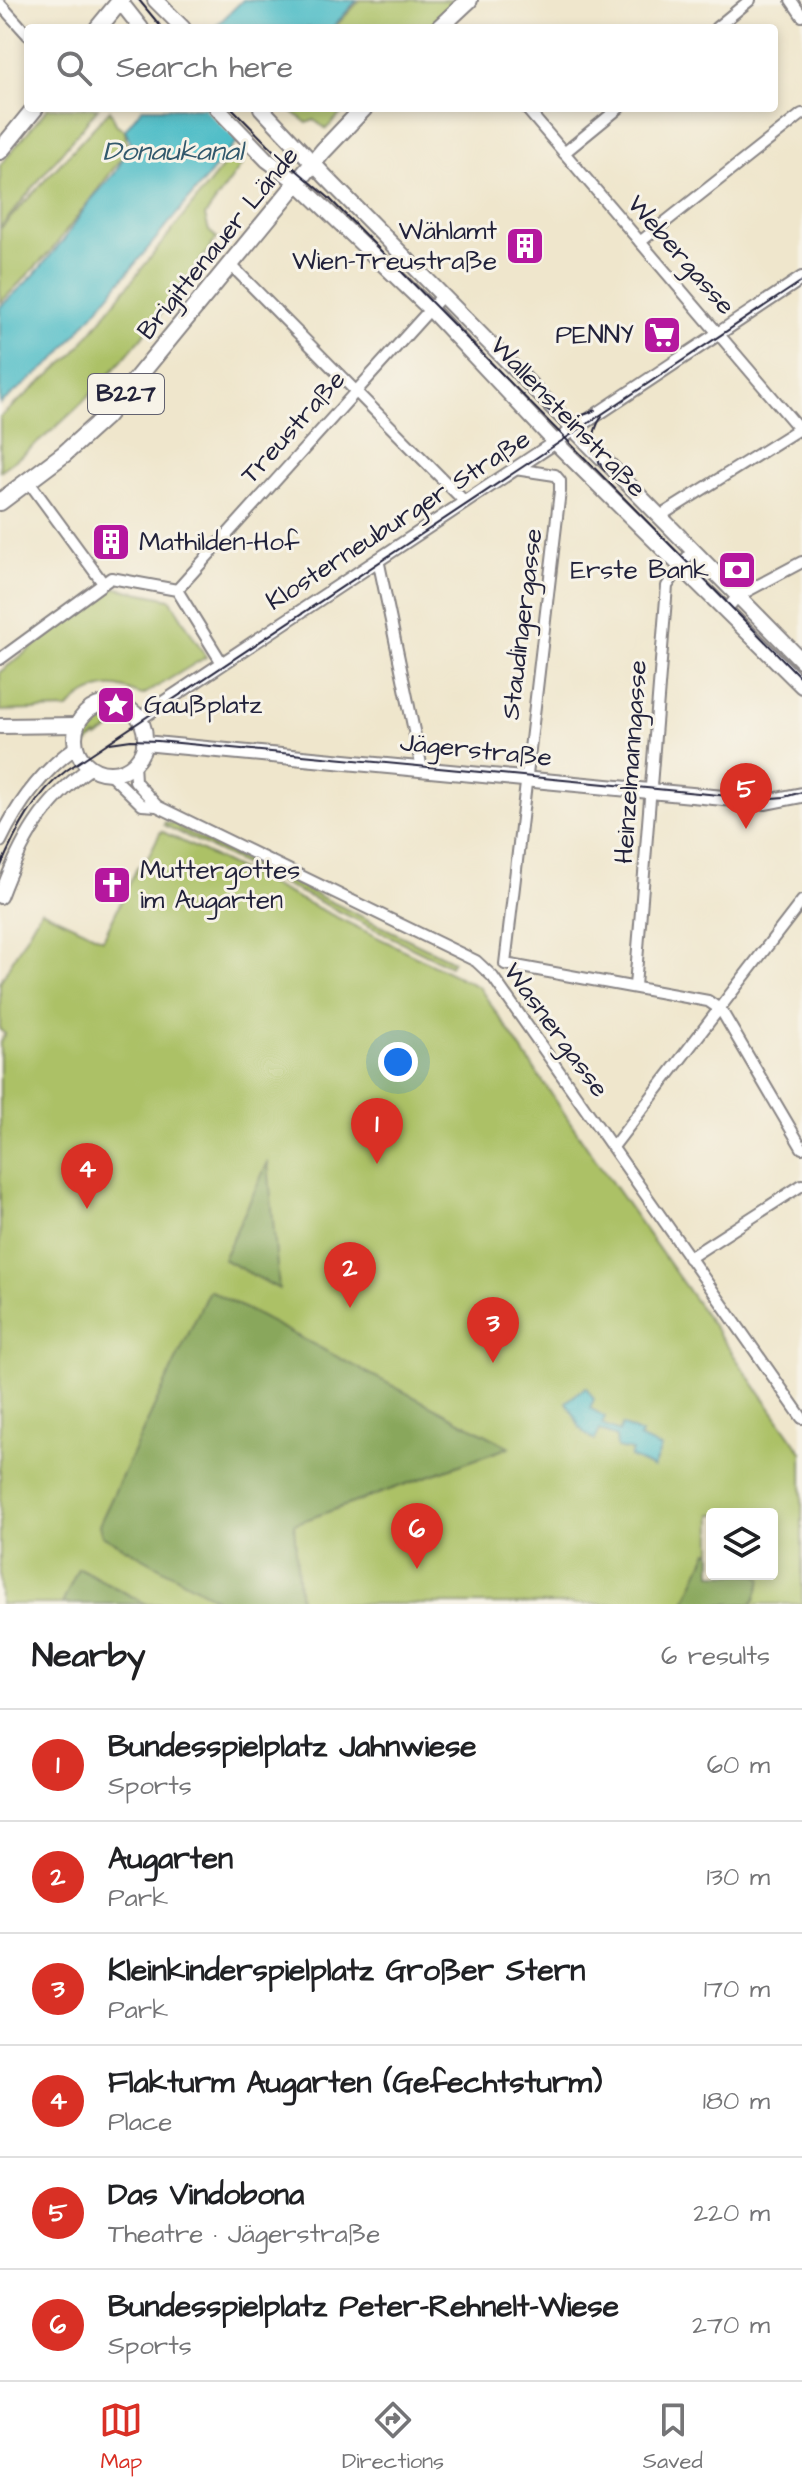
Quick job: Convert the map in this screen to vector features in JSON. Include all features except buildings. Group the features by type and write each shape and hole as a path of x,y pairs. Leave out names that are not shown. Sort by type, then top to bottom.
{"main road":[{"path":"155,0 179,24"},
{"path":"449,24 469,0"},
{"path":"101,24 120,1 138,24"},
{"path":"1,149 32,112"},
{"name":"Wallensteinstraße","path":"221,112 267,160 298,183 430,309 555,442 802,686"},
{"name":"Wallensteinstraße","path":"265,112 802,661"},
{"name":"Brigittenauer Lände","path":"0,502 29,482 106,416 313,164 360,112"},
{"path":"109,703 128,708 139,719 144,743 134,763 122,770 108,772 91,767 76,747 77,725 90,709 109,703"},
{"path":"0,726 77,725"},
{"name":"Jägerstraße","path":"144,743 766,802 802,795"}],"street":[{"path":"721,24 750,0"},
{"path":"791,0 802,16"},
{"path":"0,4 24,31"},
{"name":"Webergasse","path":"529,112 801,429"},
{"path":"564,153 614,112"},
{"path":"640,242 802,114"},
{"path":"231,265 465,502"},
{"name":"Klosterneuburger Straße","path":"139,719 802,278"},
{"name":"Treustraße","path":"177,590 443,295"},
{"path":"660,516 801,429"},
{"name":"Staudingergasse","path":"515,469 555,475 560,481 560,491 505,964 635,986"},
{"path":"29,482 103,583"},
{"name":"Heinzelmanngasse","path":"635,986 667,586 693,549"},
{"path":"378,559 422,769"},
{"path":"726,610 738,596 802,562"},
{"path":"0,659 111,578 177,590 222,663"},
{"path":"0,841 36,782 76,747"},
{"name":"Wasnergasse","path":"134,763 135,781 157,806"},
{"path":"0,897 18,852 36,820 57,794 91,767"},
{"name":"Wasnergasse","path":"108,772 142,805 157,806 476,961 493,977 802,1418"},
{"path":"613,1147 802,901"},
{"path":"635,986 704,999 721,1010 802,1148"},
{"path":"689,1258 802,1185"}],"green space":[{"path":"360,0 457,0 433,24 338,24"},
{"path":"45,112 95,112 0,228 0,165"},
{"path":"111,112 116,124 125,131 127,151 51,251 0,303 0,229"},
{"path":"293,112 343,112 326,129 314,120 307,123"},
{"path":"233,154 243,163 205,216 209,231 217,238 194,270 119,364 63,421 0,471 0,417 72,356"},
{"path":"112,587 170,599 206,657 143,695 109,687 87,694 68,709 0,711 0,672"},
{"path":"113,711 127,718 85,746 85,732 90,721 99,714"},
{"path":"165,822 178,825 453,961 450,966 164,825"},
{"path":"161,831 479,987 598,1163 802,1452 802,1604 0,1604 0,1042 5,1034 0,1030 0,982 41,910 103,939 138,866 141,867"},
{"path":"268,1162 279,1289 223,1259"},
{"path":"209,1290 510,1447 294,1524 300,1604 226,1604 102,1535 99,1525"},
{"path":"706,1555 706,1580 761,1580 755,1600 750,1604 684,1604"},
{"path":"78,1568 81,1569 146,1604 62,1604"}],"water":[{"path":"243,0 357,0 336,24 218,24"},
{"name":"Donaukanal","path":"139,112 262,112 54,361 0,404 0,307 34,275 115,173 131,144 125,130"},
{"path":"586,1387 594,1399 590,1408 605,1417 602,1425 619,1432 622,1425 641,1434 639,1438 661,1448 653,1468 630,1457 632,1451 617,1448 616,1437 600,1430 595,1440 580,1428 566,1402"}],"pier":[{"path":"208,112 266,112 240,144"}],"tram line":[{"path":"139,0 159,24"},
{"path":"236,112 274,151 328,197 802,679"},
{"path":"0,868 28,814 45,790 67,770 802,281"},
{"path":"543,407 569,417 595,410"},
{"path":"602,416 595,430 594,444 605,471"},
{"path":"110,743 158,741 760,799 802,792"}],"place":[{"name":"Wählamt Wien-Treustraße","path":"525,246"},
{"name":"PENNY","path":"662,335"},
{"name":"Mathilden-Hof","path":"111,542"},
{"name":"Erste Bank","path":"737,570"},
{"name":"Gaußplatz","path":"116,705"},
{"name":"Das Vindobona","path":"746,829"},
{"name":"Muttergottes im Augarten","path":"112,885"},
{"name":"Bundesspielplatz Jahnwiese","path":"377,1164"},
{"name":"Flakturm Augarten (Gefechtsturm)","path":"87,1209"},
{"name":"Augarten","path":"350,1308"},
{"name":"Kleinkinderspielplatz Großer Stern","path":"493,1363"},
{"name":"Bundesspielplatz Peter-Rehnelt-Wiese","path":"417,1569"}]}
